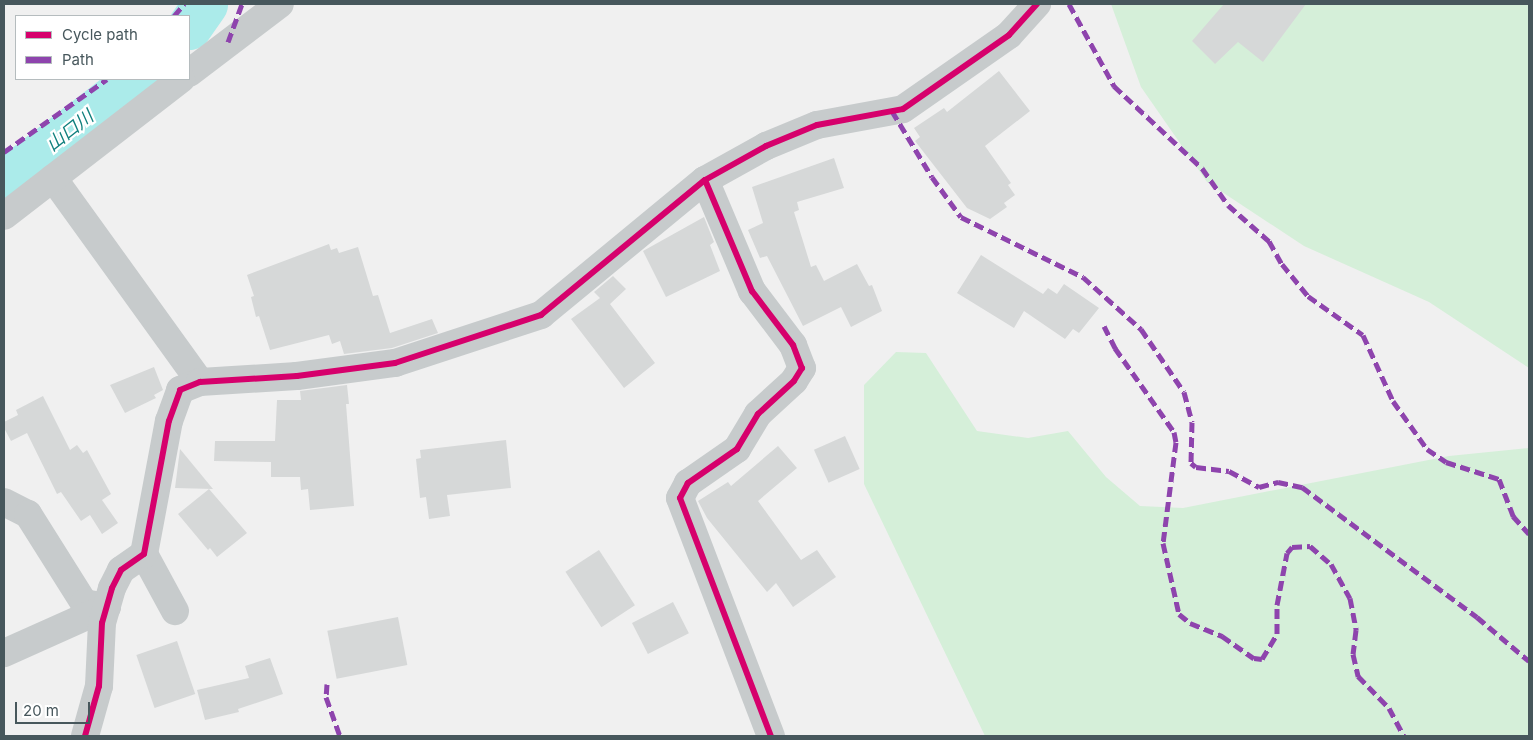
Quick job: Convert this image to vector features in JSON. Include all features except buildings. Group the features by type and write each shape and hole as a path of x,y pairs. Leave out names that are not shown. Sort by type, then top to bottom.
{"street":[{"path":"190,72 280,4"},
{"path":"175,611 144,554 169,422 180,390 200,382 297,376 395,363 541,315 705,180 766,146 816,125 904,109 1009,35 1037,4"},
{"path":"4,216 180,80"},
{"path":"53,178 200,382"},
{"path":"705,180 752,291 793,345 802,368 794,381 758,414 737,449 688,483 680,498 771,736"},
{"path":"4,502 28,514 84,603 107,607"},
{"path":"85,736 99,686 102,623 107,607 121,570 144,554"},
{"path":"4,653 107,607"}],"green space":[{"path":"1111,4 1529,4 1529,368 1429,302 1304,246 1207,182 1141,87"},
{"path":"896,352 926,353 977,431 1028,438 1068,431 1106,477 1140,506 1183,508 1449,456 1529,448 1529,736 985,736 864,484 864,385"}],"waterway":[{"name":"山口川","path":"190,26 205,4"},
{"name":"山口川","path":"4,182 136,80"}],"marked path":[{"path":"175,15 184,4"},
{"path":"228,42 242,4"},
{"path":"1069,4 1114,86 1202,168 1228,205 1269,241 1282,264 1308,296 1363,335 1393,401 1427,449 1446,462 1499,479 1513,516 1529,534"},
{"path":"4,152 106,80"},
{"path":"892,111 932,177 961,217 1083,277 1141,329 1184,392 1192,422 1191,463 1196,467 1229,471 1259,487 1278,482 1302,487 1477,617 1529,661"},
{"path":"1104,326 1115,348 1174,432 1176,442 1163,543 1179,614 1190,623 1222,636 1254,658 1262,659 1277,634 1277,605 1287,553 1292,547 1310,546 1331,564 1350,598 1356,630 1353,654 1358,676 1389,708 1404,736"},
{"path":"327,684 326,697 340,736"}],"cycle path":[{"path":"85,736 99,686 102,623 112,588 121,570 144,554 169,421 180,390 200,382 297,376 395,363 541,315 705,180 766,146 817,125 903,109 1009,35 1037,4"},
{"path":"705,180 752,291 793,345 802,368 794,381 758,414 737,449 688,483 680,498 771,736"}]}
